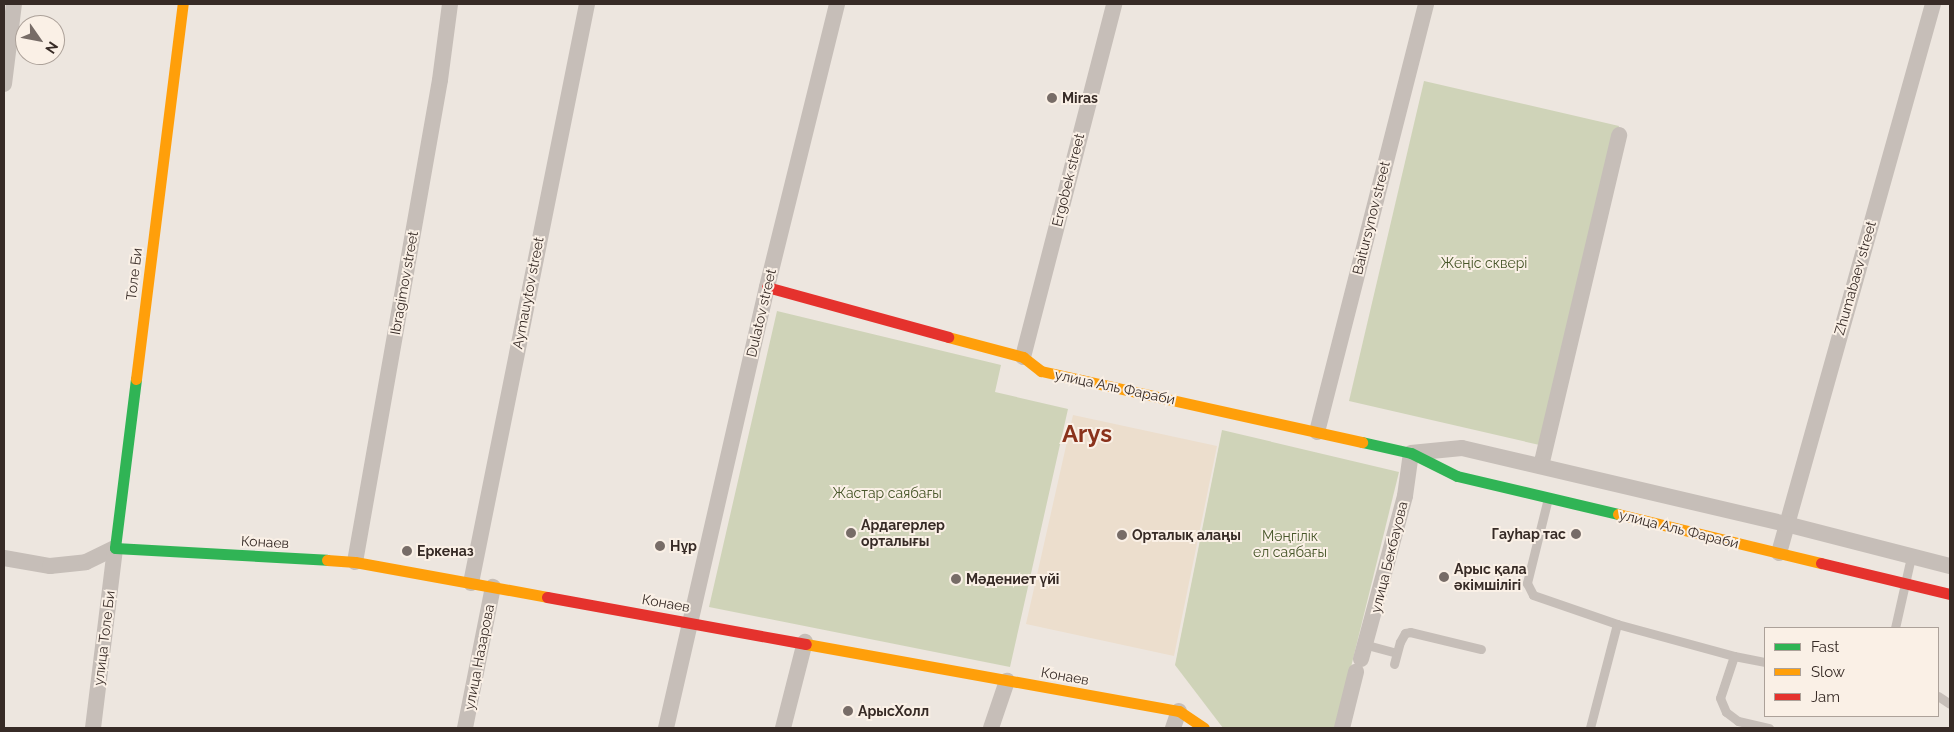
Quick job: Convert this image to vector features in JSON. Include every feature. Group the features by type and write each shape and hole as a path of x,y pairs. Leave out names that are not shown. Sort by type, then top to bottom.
{"main road":[{"name":"Толе Би","path":"114,548 182,4"},
{"name":"улица Аль Фараби","path":"767,286 1023,357 1041,371 1411,453 1457,476 1548,496 1950,594"},
{"name":"Конаев","path":"114,548 355,562 1179,711 1204,728"}],"street":[{"path":"4,84 14,4"},
{"name":"Ibragimov street","path":"355,562 440,80 450,4"},
{"name":"Aymauytov street","path":"470,583 587,4"},
{"name":"Dulatov street","path":"666,728 767,286 836,4"},
{"name":"Ergobek street","path":"1023,357 1114,4"},
{"name":"Baitursynov street","path":"1318,432 1426,4"},
{"name":"Zhumabaev street","path":"1779,553 1933,4"},
{"path":"1541,466 1619,136"},
{"name":"улица Аль Фараби","path":"1411,453 1462,448 1786,524 1950,566"},
{"name":"улица Бекбауова","path":"1342,728 1405,496 1411,453"},
{"path":"4,558 50,566 86,562 114,548"},
{"name":"улица Толе Би","path":"93,728 114,548"},
{"name":"улица Назарова","path":"465,728 494,586"},
{"path":"783,728 805,642"},
{"path":"991,728 1007,681"},
{"path":"1173,728 1179,711"}],"lane":[{"path":"1548,496 1527,583 1533,595 1617,624 1734,656 1764,662"},
{"path":"1895,627 1911,557"},
{"path":"1590,728 1617,624"},
{"path":"1394,664 1396,653 1405,633 1410,632 1481,649"},
{"path":"1361,659 1396,653"},
{"path":"1734,656 1720,698 1726,712 1738,721 1769,728"},
{"path":"1939,697 1950,704"}],"green space":[{"name":"Жеңіс сквері","path":"1424,81 1619,126 1544,446 1349,401"},
{"name":"Жастар саябағы","path":"777,311 1001,365 995,392 1068,409 1010,667 709,607"},
{"name":"Мәңгілік ел саябағы","path":"1222,430 1399,472 1336,728 1223,728 1175,665"}],"shaded area":[{"name":"Орталық алаңы","path":"1073,415 1217,446 1174,656 1026,624"}],"traffic: fast":[{"path":"136,379 115,548 327,560"},
{"path":"1362,442 1411,453 1457,476 1618,514"}],"traffic: slow":[{"path":"136,379 183,4"},
{"path":"948,337 1023,357 1041,371 1362,442"},
{"path":"1618,514 1821,563"},
{"path":"327,560 355,562 547,597"},
{"path":"806,644 1179,711 1204,728"}],"traffic: jam":[{"path":"767,287 948,337"},
{"path":"1821,563 1950,594"},
{"path":"547,597 806,644"}],"place":[{"name":"Miras","path":"1052,98"},
{"name":"Ардагерлер орталығы","path":"851,533"},
{"name":"Гауһар тас","path":"1576,534"},
{"name":"Орталық алаңы","path":"1122,535"},
{"name":"Нұр","path":"660,546"},
{"name":"Еркеназ","path":"407,551"},
{"name":"Арыс қала әкімшілігі","path":"1444,577"},
{"name":"Mәдениет үйі","path":"956,579"},
{"name":"АрысХолл","path":"848,711"}],"district":[{"name":"Arys","path":"1087,434"}]}
